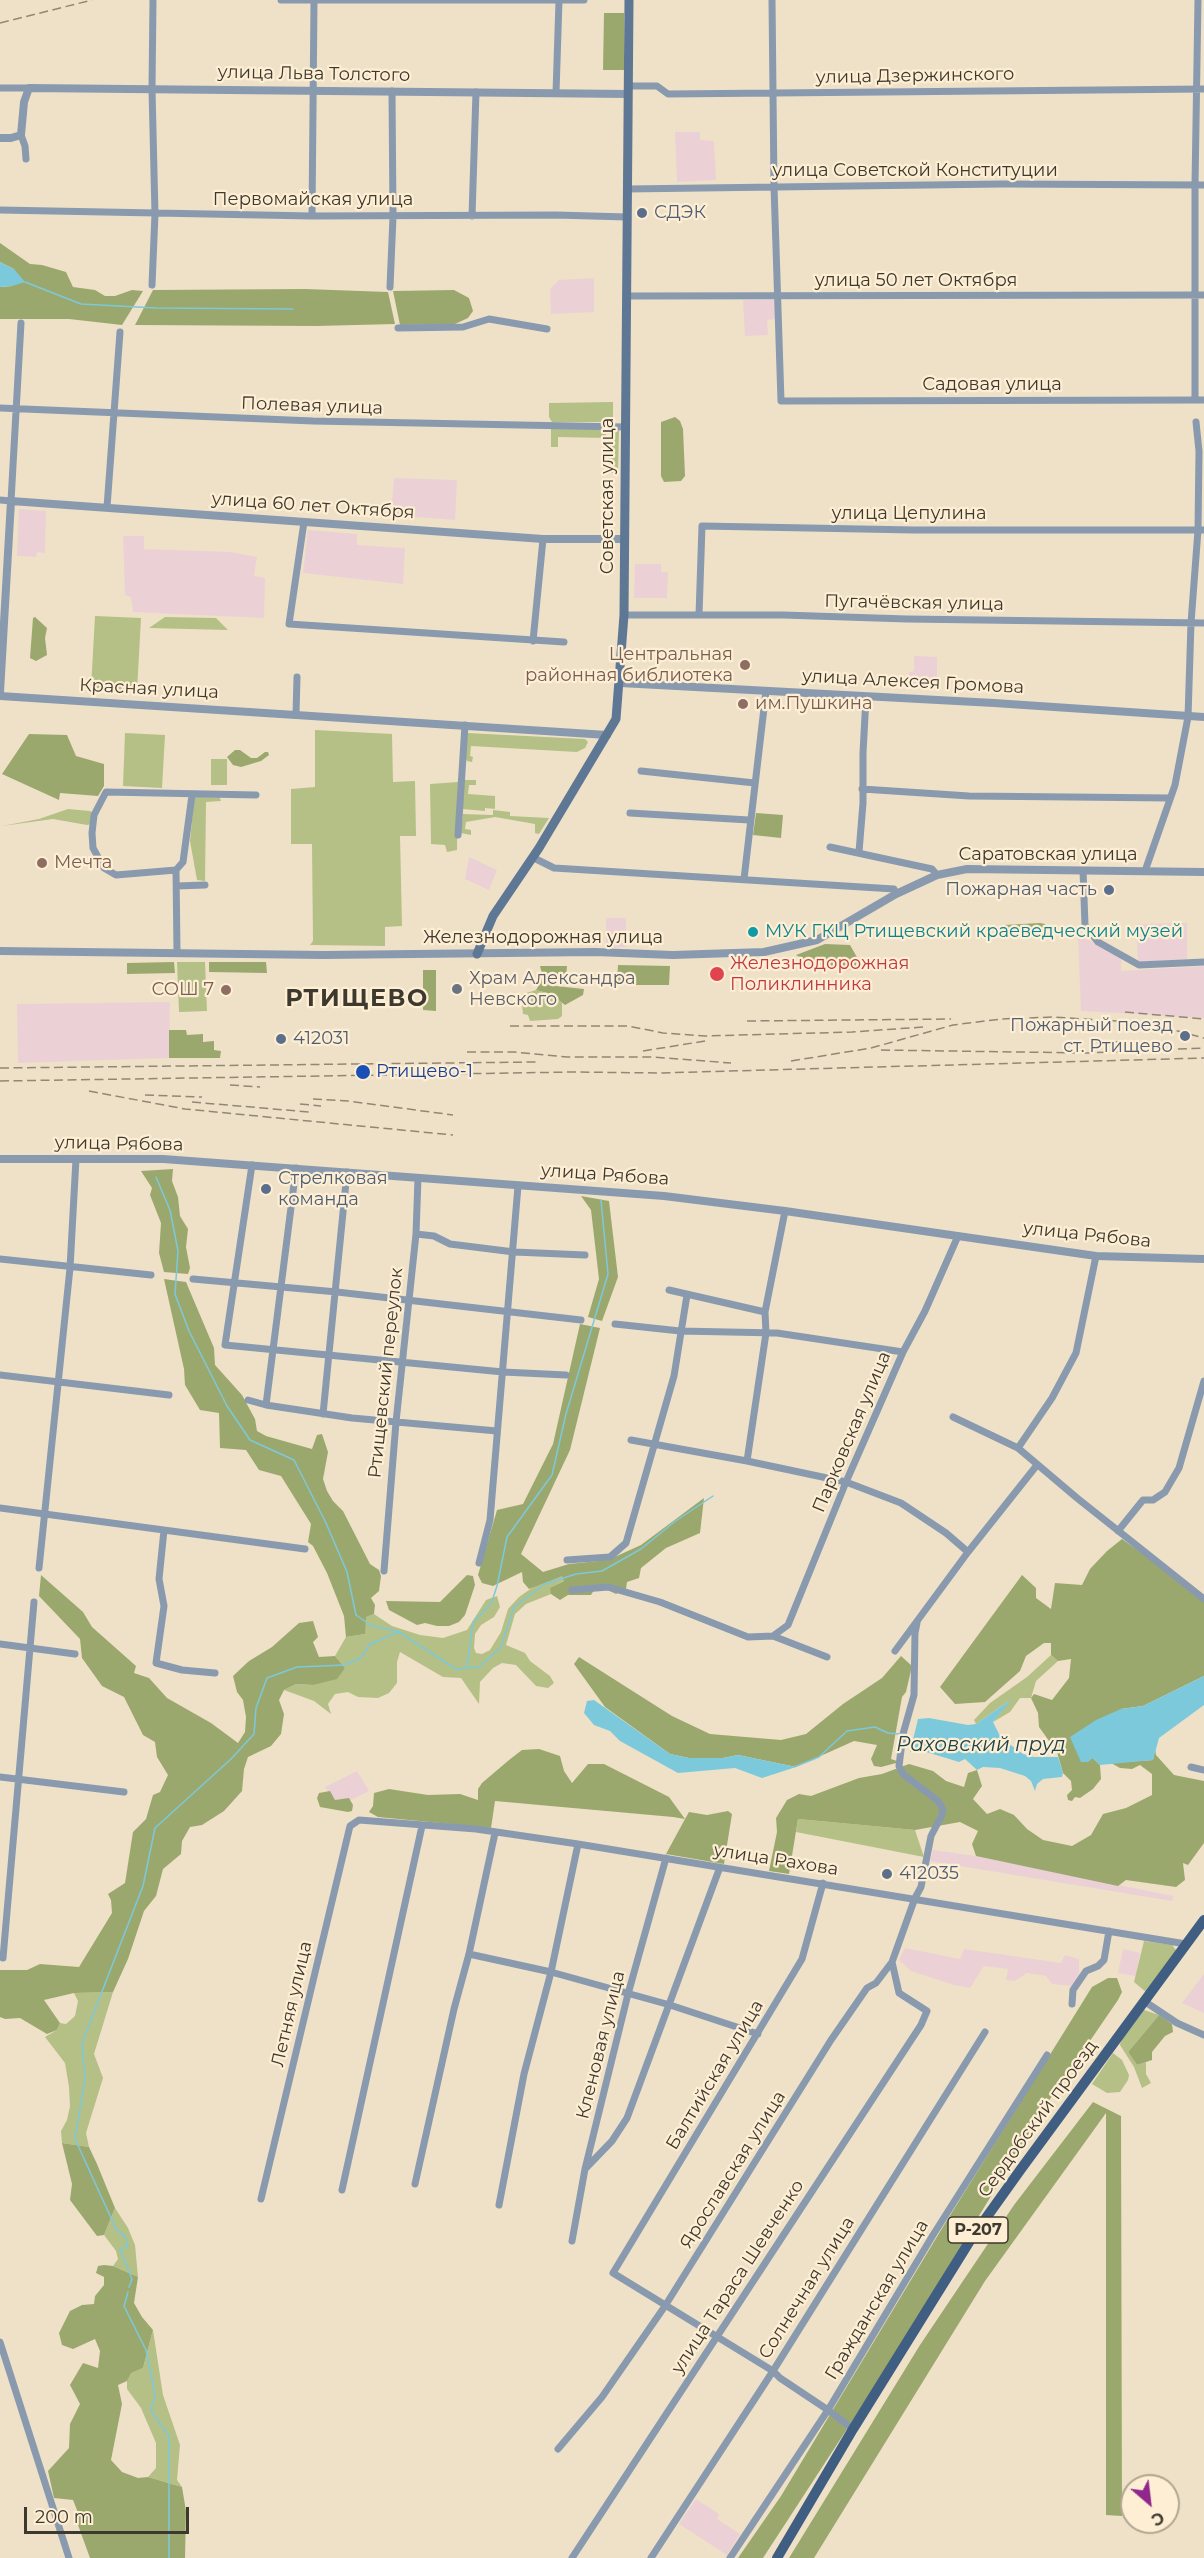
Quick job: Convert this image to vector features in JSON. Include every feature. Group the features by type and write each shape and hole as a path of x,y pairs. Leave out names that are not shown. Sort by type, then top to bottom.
{"main road":[{"name":"Советская улица","path":"477,954 493,916 513,880 534,858 616,719 624,615 629,0"},
{"name":"Сердобский проезд","path":"777,2558 853,2429 971,2240 1020,2169 1204,1920"}],"street":[{"path":"152,285 155,214 152,89 153,0"},
{"path":"281,0 584,0"},
{"path":"772,0 776,296"},
{"path":"1195,400 1195,185 1201,89 1198,0"},
{"path":"312,216 314,1"},
{"path":"556,93 559,1"},
{"name":"улица Дзержинского","path":"628,90 657,86 668,94 1201,89"},
{"name":"улица Льва Толстого","path":"0,88 556,93 628,90"},
{"path":"26,159 21,135 24,102 29,88"},
{"path":"390,286 393,216 392,91"},
{"path":"472,216 476,92"},
{"path":"0,138 21,135"},
{"name":"улица Советской Конституции","path":"627,189 774,186 1204,185"},
{"name":"Первомайская улица","path":"0,210 312,216 627,217"},
{"name":"улица 50 лет Октября","path":"628,296 1204,295"},
{"name":"Садовая улица","path":"776,296 781,401 1204,400"},
{"path":"398,328 463,327 489,319 547,329"},
{"path":"0,694 21,323"},
{"path":"107,507 120,332"},
{"name":"Полевая улица","path":"0,408 324,422 624,427"},
{"path":"1145,871 1175,785 1188,717 1191,623 1201,530 1196,422"},
{"name":"улица 60 лет Октября","path":"0,500 543,539 624,539"},
{"path":"304,522 289,624 564,642"},
{"name":"улица Цепулина","path":"699,615 702,526 914,530 1201,530"},
{"path":"533,641 543,539"},
{"name":"Пугачёвская улица","path":"624,615 1204,623"},
{"path":"296,714 297,677"},
{"name":"улица Алексея Громова","path":"620,682 1204,717"},
{"path":"744,879 749,820 756,783 766,691"},
{"name":"Красная улица","path":"0,694 607,735"},
{"path":"859,852 866,697"},
{"path":"458,835 465,725"},
{"path":"641,771 756,783"},
{"path":"862,789 969,796 1170,798"},
{"path":"192,795 183,862 176,870 116,875 108,872 93,848 94,815 106,792 256,795"},
{"path":"630,813 749,820"},
{"path":"830,847 932,869 937,875"},
{"path":"534,858 554,868 894,889 896,894"},
{"name":"Саратовская улица","path":"896,894 937,875 967,869 1204,872"},
{"path":"176,870 177,952"},
{"path":"1083,870 1084,925 1098,942 1139,965 1204,962"},
{"path":"177,885 205,885"},
{"name":"Железнодорожная улица","path":"0,951 324,955 596,952 673,955 764,952 817,940 896,894"},
{"path":"39,1568 59,1393 57,1380 70,1268 76,1159"},
{"name":"улица Рябова","path":"0,1160 163,1159 664,1196 785,1210 1096,1256 1204,1259"},
{"path":"252,1165 225,1346 503,1372 566,1375"},
{"path":"266,1406 296,1168"},
{"path":"323,1413 337,1292 347,1172"},
{"name":"Ртищевский переулок","path":"384,1572 396,1422 416,1234 418,1178"},
{"path":"478,1563 490,1520 519,1185"},
{"path":"747,1461 766,1333 765,1312 785,1210"},
{"path":"416,1234 434,1236 450,1244 514,1252 585,1255"},
{"name":"Парковская улица","path":"773,1636 788,1625 846,1482 903,1352 925,1311 958,1236"},
{"path":"1018,1448 1052,1398 1076,1353 1096,1256"},
{"path":"0,1259 152,1275"},
{"path":"193,1279 337,1292 581,1320"},
{"path":"669,1290 765,1312"},
{"path":"567,1560 609,1557 626,1543 652,1444 674,1376 687,1295"},
{"path":"615,1324 680,1331 777,1333 903,1352"},
{"path":"0,1375 169,1395"},
{"path":"1118,1531 1143,1500 1153,1500 1165,1492 1179,1468 1204,1381"},
{"path":"248,1400 266,1406 396,1422 497,1431"},
{"path":"953,1417 1018,1448 1204,1599"},
{"path":"631,1440 846,1482 901,1503 946,1533 968,1552"},
{"path":"895,1651 968,1552 1037,1465"},
{"path":"0,1508 305,1550"},
{"path":"164,1530 159,1580 164,1606 156,1663 182,1670 215,1673"},
{"path":"572,1590 608,1587 660,1602 748,1637 773,1636 827,1657"},
{"path":"3,1958 34,1602"},
{"name":"Ярославская улица","path":"558,2449 602,2397 665,2306 831,2040 867,1988 876,1983 892,1962 921,1887 931,1836 943,1809 938,1801 903,1774 899,1766 903,1734 914,1695 917,1623"},
{"path":"0,1644 75,1654"},
{"path":"1191,1767 1204,1770"},
{"path":"0,1777 124,1792"},
{"name":"улица Рахова","path":"359,1820 476,1829 578,1844 1186,1944"},
{"name":"Летняя улица","path":"261,2199 350,1826 359,1820"},
{"path":"342,2190 422,1826"},
{"path":"415,2184 454,2009 470,1954 495,1833"},
{"path":"499,2205 524,2074 551,1971 578,1844"},
{"name":"Кленовая улица","path":"572,2241 585,2169 628,1994 666,1858"},
{"path":"585,2169 612,2141 627,2118 720,1867"},
{"name":"Балтийская улица","path":"665,2306 613,2273 802,1959 823,1883"},
{"path":"1072,2004 1073,1990 1086,1971 1098,1966 1104,1960 1109,1931"},
{"path":"470,1954 551,1971 670,2005 758,2034"},
{"name":"улица Тараса Шевченко","path":"573,2558 921,2025 927,2011 898,1993 892,1962"},
{"path":"1144,2001 1177,2023 1204,2035"},
{"name":"Солнечная улица","path":"651,2558 773,2371 985,2032"},
{"name":"Гражданская улица","path":"730,2558 828,2410 933,2235 1047,2055"},
{"path":"665,2306 773,2371 853,2429"},
{"path":"0,2342 69,2558"}],"shaded area":[{"path":"675,132 700,132 700,140 714,141 716,180 677,182"},
{"path":"594,278 594,312 551,314 550,289 559,280"},
{"path":"743,300 775,300 775,319 767,320 768,335 745,336"},
{"path":"394,478 457,480 455,520 391,515"},
{"path":"19,509 46,511 45,553 37,552 36,557 17,556"},
{"path":"308,530 357,534 357,545 405,548 403,584 303,573"},
{"path":"123,536 144,536 144,549 231,552 257,557 254,576 265,578 264,618 133,612 131,597 125,595"},
{"path":"635,564 661,564 661,572 668,572 667,598 634,598"},
{"path":"914,656 937,657 937,689 910,687 909,672 914,671"},
{"path":"469,857 497,870 489,890 465,879"},
{"path":"606,918 626,918 626,947 606,948"},
{"path":"1187,923 1187,959 1138,962 1136,924"},
{"path":"1078,934 1121,958 1121,971 1204,966 1204,1018 1081,1011"},
{"path":"170,1002 169,1058 18,1063 17,1004"},
{"path":"357,1771 369,1791 337,1807 325,1787"},
{"path":"933,1850 976,1856 1173,1896 1172,1901 930,1861"},
{"path":"905,1948 960,1959 964,1949 1061,1963 1065,1955 1079,1959 1079,1979 1073,1986 1052,1984 1046,1976 1027,1973 1015,1981 1006,1980 1008,1969 984,1966 970,1988 911,1971 899,1960"},
{"path":"1123,1949 1140,1953 1136,1976 1118,1973"},
{"path":"1204,1974 1204,2013 1182,2003"},
{"path":"696,2499 719,2514 717,2519 740,2534 727,2555 679,2524"}],"green space":[{"path":"604,13 624,13 624,70 603,70"},
{"path":"0,243 30,264 66,272 73,287 95,290 105,296 115,296 132,290 143,291 122,325 69,319 0,319 0,287 12,286 14,269 0,262"},
{"path":"305,289 388,292 395,324 135,325 153,290"},
{"path":"454,290 469,298 473,311 468,318 455,324 400,325 393,291"},
{"path":"613,402 613,422 552,422 549,417 549,403"},
{"path":"675,417 680,421 683,429 685,476 681,481 664,482 661,476 661,422"},
{"path":"610,427 619,428 618,473 609,473"},
{"path":"551,428 606,429 606,438 558,437 558,447 551,447"},
{"path":"95,616 141,618 137,691 91,688"},
{"path":"35,617 47,628 45,638 47,655 36,661 30,658 33,618"},
{"path":"165,617 216,618 228,630 149,628"},
{"path":"315,730 392,734 393,782 415,781 416,836 400,836 402,926 385,927 385,946 310,945 313,941 312,844 291,844 291,789 315,787"},
{"path":"125,733 165,735 162,788 123,786"},
{"path":"467,733 585,739 588,742 585,748 577,752 471,746 472,762 467,761 464,756"},
{"path":"29,734 67,735 76,756 104,764 104,786 98,796 60,793 59,800 2,774"},
{"path":"235,750 240,750 251,758 257,758 265,752 269,755 261,761 241,767 233,765 227,757"},
{"path":"211,759 227,759 227,785 211,785"},
{"path":"463,780 476,780 476,785 469,785 468,794 495,796 495,809 485,808 485,811 462,809"},
{"path":"458,782 457,850 447,852 445,845 431,844 430,784"},
{"path":"219,796 221,801 206,802 205,881 197,880 190,841 194,799"},
{"path":"68,809 90,811 93,813 91,824 53,819 2,826 39,819"},
{"path":"493,810 510,812 510,816 549,818 539,834 535,833 535,824 495,817 466,822 465,829 471,830 471,835 461,833 463,814 493,815"},
{"path":"756,813 783,815 781,838 753,835"},
{"path":"1045,924 1047,931 1039,936 1004,936 1001,932 1004,925"},
{"path":"825,944 850,945 858,959 855,967 846,971 835,968 822,970 796,955"},
{"path":"174,962 175,973 127,974 127,963"},
{"path":"177,962 205,962 207,1011 179,1012"},
{"path":"209,962 266,962 267,973 209,972"},
{"path":"618,965 670,966 669,985 636,985 635,982 617,981"},
{"path":"540,966 567,966 566,978 557,977 556,986 584,989 583,995 565,1005 551,994 536,990 539,985 539,974 542,974"},
{"path":"423,970 436,970 436,1011 423,1010"},
{"path":"536,990 551,994 562,1003 562,1016 558,1019 530,1021 528,1015 523,1014 522,1004 519,1004 520,995"},
{"path":"169,1030 186,1030 187,1035 203,1034 203,1042 214,1041 214,1050 221,1051 220,1058 169,1058"},
{"path":"173,1169 172,1181 178,1197 180,1216 188,1229 186,1247 190,1268 188,1274 164,1272 159,1253 161,1223 150,1195 152,1188 141,1171"},
{"path":"581,1196 609,1201 618,1277 602,1321 588,1317 599,1279 591,1210"},
{"path":"164,1279 186,1282 214,1348 215,1365 242,1395 255,1419 257,1431 266,1436 312,1449 317,1435 322,1434 328,1452 323,1479 327,1491 343,1511 370,1564 379,1570 381,1576 379,1591 371,1598 375,1605 374,1614 366,1617 365,1634 346,1637 344,1616 327,1573 313,1546 308,1542 311,1524 281,1476 259,1470 246,1450 220,1448 219,1413 200,1410 185,1385 184,1369"},
{"path":"580,1324 600,1328 570,1450 521,1554 543,1572 569,1564 608,1560 641,1545 704,1498 700,1533 666,1548 641,1568 639,1578 627,1582 626,1589 616,1594 597,1585 591,1595 568,1595 560,1600 551,1594 550,1588 564,1581 562,1576 529,1589 523,1582 522,1572 493,1586 482,1583 478,1575 497,1510 523,1504 553,1444"},
{"path":"1122,1539 1204,1598 1204,1676 1143,1706 1121,1709 1093,1758 1100,1765 1101,1779 1093,1789 1080,1798 1075,1797 1072,1801 1068,1800 1067,1795 1072,1790 1071,1781 1063,1773 1057,1752 1039,1727 1038,1713 1031,1698 1034,1694 1052,1700 1069,1678 1071,1659 1058,1661 1051,1655 1051,1643 1044,1643 1026,1656 1020,1671 985,1702 955,1704 940,1687 1022,1575 1036,1588 1036,1598 1051,1609 1055,1583 1082,1585 1090,1569"},
{"path":"41,1575 83,1612 92,1627 136,1666 134,1673 149,1678 167,1698 211,1723 238,1743 245,1732 246,1717 243,1700 237,1692 233,1676 249,1661 272,1647 299,1623 313,1621 318,1637 313,1642 319,1657 335,1656 345,1668 337,1679 313,1685 296,1684 284,1690 279,1700 284,1714 281,1734 271,1746 248,1757 244,1769 242,1791 224,1811 202,1825 190,1827 182,1841 181,1854 163,1869 156,1896 144,1911 128,1959 113,1992 74,1993 44,2000 60,2023 57,2030 47,2034 20,2018 0,2017 0,1970 27,1970 40,1964 79,1967 112,1913 108,1894 125,1883 133,1832 146,1819 153,1795 160,1792 168,1775 157,1757 155,1742 143,1735 124,1697 102,1686 82,1658 80,1639 39,1596"},
{"path":"467,1575 473,1576 475,1585 465,1615 459,1622 449,1626 425,1623 417,1625 389,1610 386,1601 440,1602"},
{"path":"562,1575 565,1580 551,1588 551,1594 526,1604 515,1614 506,1645 525,1653 530,1661 550,1676 554,1683 548,1688 536,1686 516,1665 502,1663 493,1668 480,1682 479,1704 461,1678 443,1677 400,1652 397,1662 397,1683 389,1693 378,1698 358,1697 348,1692 335,1694 328,1704 331,1714 314,1701 284,1690 296,1684 313,1685 345,1668 335,1656 346,1637 365,1634 365,1617 374,1614 392,1626 420,1635 443,1638 467,1630 486,1600 497,1596 500,1607 494,1617 481,1625 475,1634 474,1648 476,1653 482,1654 490,1650 501,1632 508,1609 519,1597 536,1585"},
{"path":"1051,1655 1058,1661 1036,1681 1031,1698 1020,1698 1010,1712 993,1722 1009,1701 976,1724 974,1720 990,1703 1027,1677"},
{"path":"901,1656 912,1666 906,1692 902,1697 891,1759 900,1762 881,1767 874,1766 871,1759 877,1745 854,1741 796,1767 738,1755 723,1758 689,1758 670,1754 605,1707 574,1664 579,1657 672,1716 710,1734 781,1740 806,1734 843,1704 882,1678"},
{"path":"1155,1748 1156,1755 1174,1775 1204,1781 1204,1843 1188,1865 1183,1863 1185,1880 1176,1887 1126,1880 1118,1886 976,1856 972,1844 978,1831 960,1822 915,1830 798,1819 789,1874 769,1871 777,1832 776,1818 787,1800 799,1794 811,1796 859,1778 882,1774 909,1764 933,1771 946,1781 964,1787 968,1773 977,1770 982,1786 973,1799 987,1814 1000,1809 1014,1815 1027,1829 1043,1840 1072,1846 1091,1835 1103,1814 1126,1808 1152,1795 1152,1774 1140,1765 1132,1769 1120,1768 1111,1763 1153,1760"},
{"path":"539,1749 560,1756 564,1771 572,1783 588,1764 604,1764 669,1797 685,1819 495,1801 491,1828 378,1817 369,1812 373,1806 374,1793 389,1789 428,1795 460,1794 478,1800 478,1789 482,1783 509,1760 522,1750"},
{"path":"330,1791 335,1800 349,1798 353,1805 352,1811 320,1807 317,1798 319,1793"},
{"path":"728,1811 732,1814 724,1864 666,1854 689,1812 707,1815"},
{"path":"798,1819 915,1830 924,1857 796,1832"},
{"path":"1144,1941 1172,1945 1176,1950 1146,1992 1134,1982"},
{"path":"1108,1978 1117,1978 1122,1992 1118,2000 1048,2102 888,2366 763,2558 738,2558 781,2496 941,2230 1092,1987"},
{"path":"113,1992 94,2054 103,2078 86,2133 89,2147 62,2143 61,2131 67,2120 70,2106 69,2087 65,2063 45,2037 57,2030 60,2023 66,2024 75,2016 78,2001 74,1993"},
{"path":"1144,2010 1159,2015 1128,2052 1137,2065 1146,2062 1146,2074 1151,2083 1142,2088 1134,2067 1120,2045 1121,2040"},
{"path":"1159,2015 1172,2024 1173,2032 1165,2036 1152,2052 1152,2060 1137,2065 1128,2052"},
{"path":"1113,2053 1122,2060 1129,2075 1120,2092 1107,2093 1092,2084"},
{"path":"1093,2102 1121,2116 1120,2516 1106,2515 1106,2113 985,2281 814,2558 789,2558 920,2345 1014,2205"},
{"path":"62,2143 89,2147 97,2164 115,2208 104,2235 97,2236 70,2200 72,2184"},
{"path":"115,2208 128,2228 135,2245 138,2277 113,2266 118,2259 116,2251 104,2235"},
{"path":"98,2266 113,2266 138,2277 134,2303 153,2330 143,2368 131,2373 127,2381 118,2385 122,2404 111,2460 122,2472 138,2478 148,2477 182,2487 186,2511 185,2558 90,2558 78,2525 77,2510 73,2500 54,2498 48,2471 69,2448 70,2424 80,2404 70,2385 83,2363 98,2368 100,2351 95,2339 73,2349 62,2345 59,2333 70,2311 82,2305 94,2304 95,2296 104,2285 104,2277 96,2273"},
{"path":"153,2330 163,2395 180,2445 177,2480 182,2487 148,2477 156,2468 156,2443 141,2408 127,2389 130,2373 143,2368"}],"water":[{"path":"0,262 14,269 25,282 0,287"},
{"path":"1204,1676 1204,1705 1159,1738 1153,1760 1100,1765 1093,1758 1088,1762 1081,1762 1070,1737 1096,1720 1121,1709 1143,1706"},
{"name":"Раховский пруд","path":"1012,1699 993,1722 1001,1738 1023,1754 1034,1757 1058,1757 1062,1777 1043,1779 1037,1784 1035,1791 1031,1781 1025,1776 1000,1768 983,1767 977,1770 965,1759 959,1762 923,1751 910,1752 918,1719 929,1718 968,1725 976,1724"},
{"path":"594,1700 670,1754 689,1758 723,1758 738,1755 796,1767 762,1778 735,1768 678,1773 620,1741 610,1731 594,1725 584,1713 587,1701"}],"waterway":[{"path":"25,282 81,304 156,308 293,309"},
{"path":"156,1177 170,1210 178,1251 175,1294 189,1331 227,1406 250,1440 294,1460 326,1523 347,1572 356,1615 372,1626 398,1631"},
{"path":"467,1667 473,1622 491,1604 507,1537 552,1475 566,1414 608,1274 601,1200"},
{"path":"129,2287 132,2279 120,2249 128,2246 125,2236 117,2231 75,2139 85,2079 82,2043 143,1886 155,1828 231,1759 254,1734 256,1708 267,1678 297,1667 344,1665 361,1658 370,1644 399,1632 456,1669 479,1667 501,1647 514,1607 545,1584 576,1574 602,1571 641,1549 674,1522 713,1496"},
{"path":"794,1767 819,1757 847,1731 875,1727 888,1733 899,1734"},
{"path":"128,2292 124,2306 146,2350 155,2395 151,2411 169,2436 169,2558"}],"railway":[{"path":"0,23 92,0"},
{"path":"1125,1012 1204,1019"},
{"path":"791,1061 871,1048 953,1025 1001,1019 1053,1017 1148,1023 1204,1038"},
{"path":"747,1021 951,1019"},
{"path":"510,1026 628,1026 663,1033 705,1036 852,1032 923,1027"},
{"path":"643,1051 705,1041"},
{"path":"1096,1042 1126,1042"},
{"path":"881,1050 1086,1053 1204,1048"},
{"path":"467,1052 514,1052 567,1057 652,1057 731,1063"},
{"path":"0,1081 574,1072 659,1073 1204,1058"},
{"path":"0,1068 536,1062"},
{"path":"230,1085 260,1087"},
{"path":"89,1091 185,1109 453,1135"},
{"path":"145,1095 202,1097"},
{"path":"313,1099 348,1101 453,1115"},
{"path":"192,1102 309,1112"},
{"path":"300,1104 321,1106"}],"place":[{"name":"СДЭК","path":"642,213"},
{"name":"Центральная районная библиотека","path":"745,665"},
{"name":"им.Пушкина","path":"743,704"},
{"name":"Мечта","path":"42,863"},
{"name":"Пожарная часть","path":"1109,890"},
{"name":"МУК ГКЦ Ртищевский краеведческий музей","path":"753,932"},
{"name":"Железнодорожная Поликлинника","path":"717,974"},
{"name":"Храм Александра Невского","path":"457,989"},
{"name":"СОШ 7","path":"226,990"},
{"name":"Пожарный поезд ст. Ртищево","path":"1185,1036"},
{"name":"412031","path":"281,1039"},
{"name":"Ртищево-1","path":"363,1072"},
{"name":"Стрелковая команда","path":"266,1189"},
{"name":"412035","path":"887,1874"}],"district":[{"name":"РТИЩЕВО","path":"357,999"}]}
